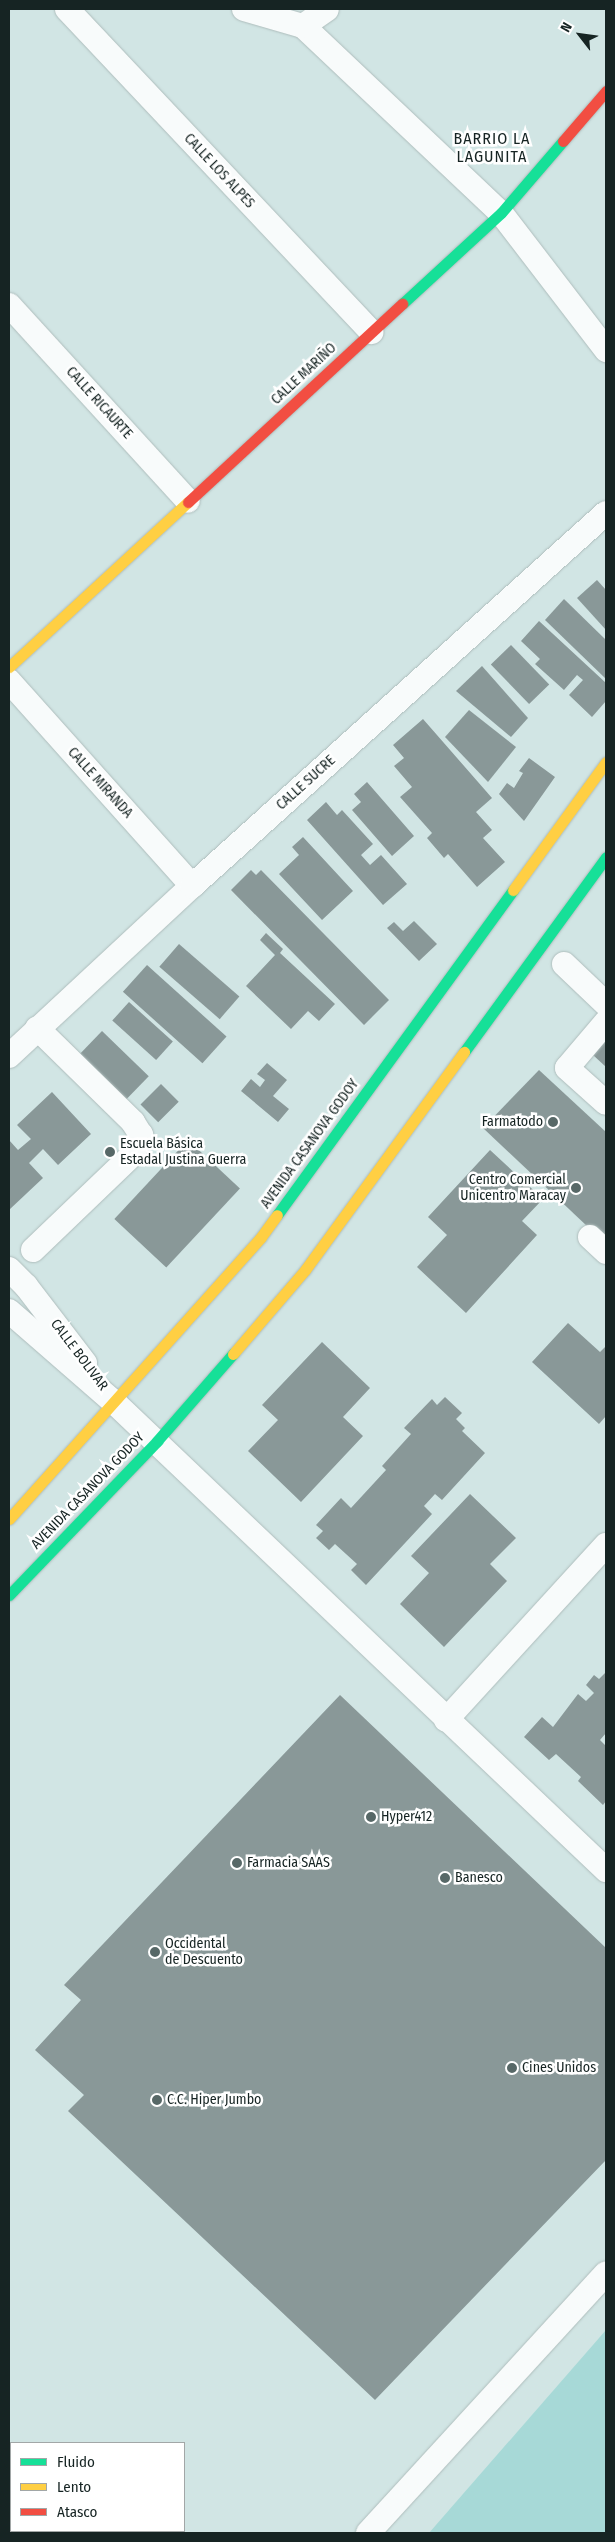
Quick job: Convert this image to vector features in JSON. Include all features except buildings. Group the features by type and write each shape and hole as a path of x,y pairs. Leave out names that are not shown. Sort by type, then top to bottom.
{"street":[{"name":"CALLE LOS ALPES","path":"67,9 372,332"},
{"path":"244,9 303,26 501,213 606,350"},
{"path":"303,26 327,9"},
{"name":"CALLE MARIÑO","path":"9,667 501,213 606,91"},
{"name":"CALLE RICAURTE","path":"9,305 188,501"},
{"name":"CALLE SUCRE","path":"9,1056 192,886 606,513"},
{"name":"CALLE MIRANDA","path":"9,681 192,886"},
{"name":"AVENIDA CASANOVA GODOY","path":"12,1509 115,1403 261,1237 606,762"},
{"name":"AVENIDA CASANOVA GODOY","path":"9,1595 156,1441 305,1270 606,857"},
{"path":"564,964 606,1004"},
{"path":"606,1022 567,1068 606,1103"},
{"path":"33,1250 133,1154 141,1135 133,1122 37,1028"},
{"name":"CALLE BOLIVAR","path":"9,1268 26,1286 115,1403"},
{"name":"CALLE BOLIVAR","path":"9,1311 115,1403"},
{"path":"115,1403 446,1720 606,1870"},
{"path":"446,1720 606,1545"},
{"path":"368,2533 606,2273"}],"shaded area":[{"path":"606,2330 606,2533 429,2533"}],"traffic: fast":[{"path":"402,304 501,213 563,141"},
{"path":"464,1052 606,857"},
{"path":"277,1215 513,890"},
{"path":"9,1595 157,1441 233,1354"}],"traffic: slow":[{"path":"9,667 188,502"},
{"path":"513,890 606,762"},
{"path":"233,1354 305,1270 464,1052"},
{"path":"9,1519 261,1237 277,1215"}],"traffic: jam":[{"path":"563,141 606,91"},
{"path":"188,502 402,304"}],"place":[{"name":"Farmatodo","path":"553,1122"},
{"name":"Escuela Básica Estadal Justina Guerra","path":"110,1152"},
{"name":"Centro Comercial Unicentro Maracay","path":"576,1188"},
{"name":"Hyper412","path":"371,1817"},
{"name":"Farmacia SAAS","path":"237,1863"},
{"name":"Banesco","path":"445,1878"},
{"name":"Occidental de Descuento","path":"155,1952"},
{"name":"Cines Unidos","path":"512,2068"},
{"name":"C.C. Hiper Jumbo","path":"157,2100"}],"district":[{"name":"BARRIO LA LAGUNITA","path":"492,148"}]}
